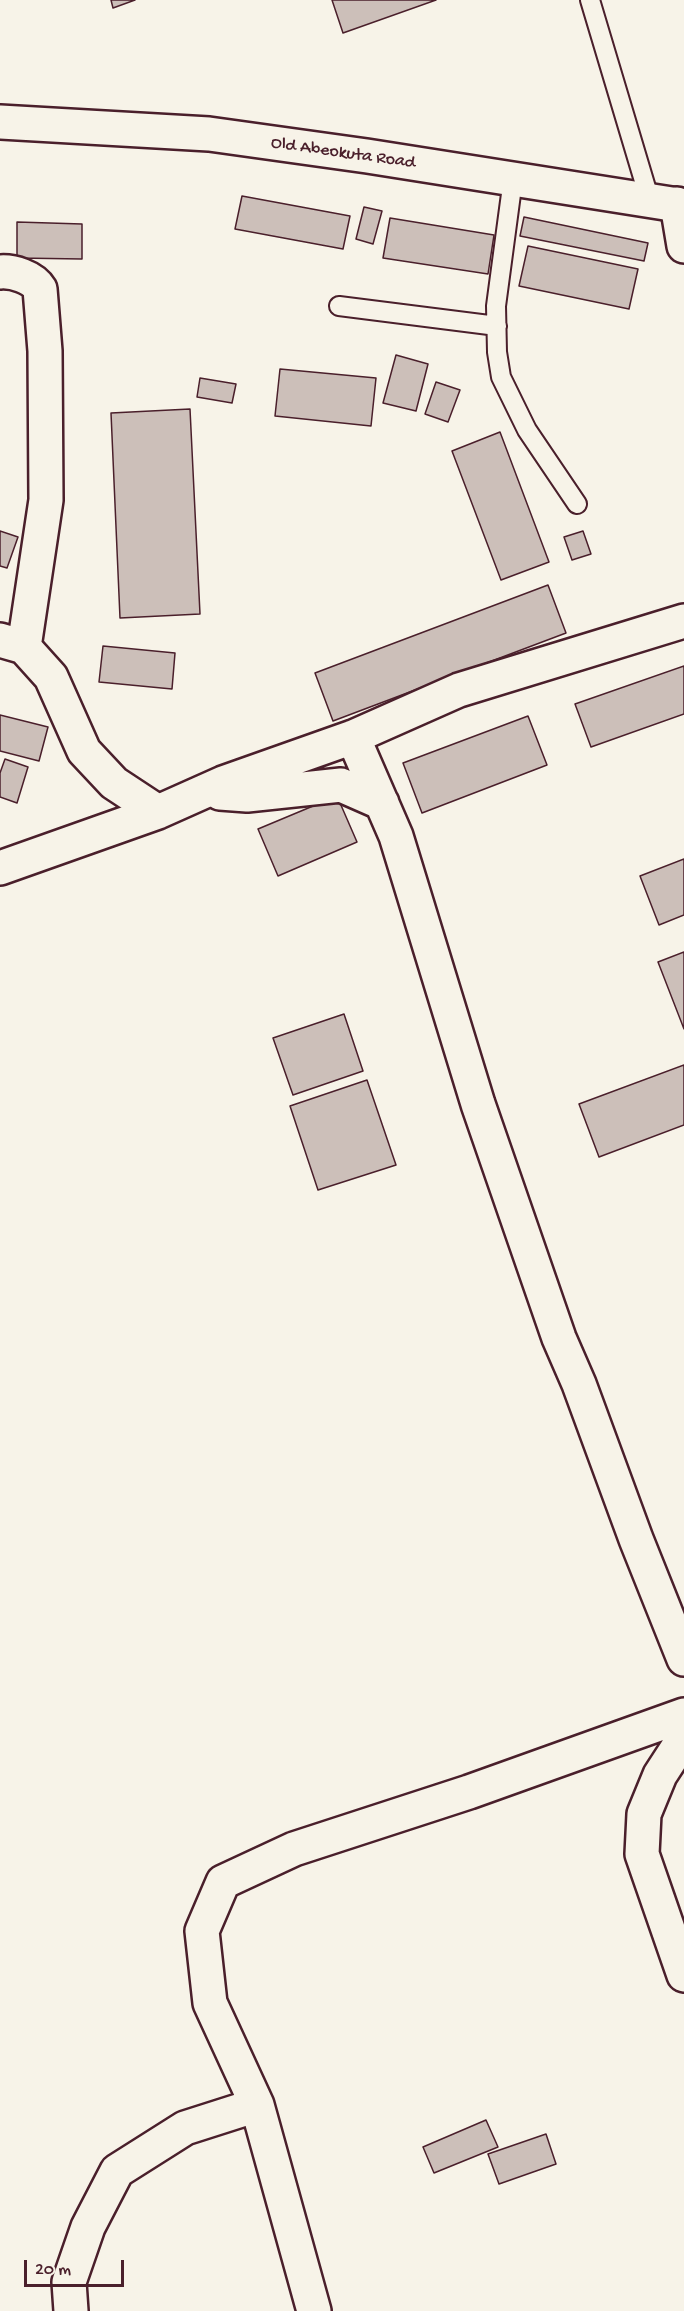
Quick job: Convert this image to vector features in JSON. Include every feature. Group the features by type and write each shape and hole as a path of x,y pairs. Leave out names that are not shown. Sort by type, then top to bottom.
{"main road":[{"name":"Old Abeokuta Road","path":"0,122 209,134 670,204"},
{"path":"670,204 684,246"},
{"path":"0,272 9,271 36,282 40,289 45,351 46,500 12,644 51,677 84,751 114,783 158,812"},
{"path":"0,868 158,812 204,792 353,737 459,690 684,621"},
{"path":"353,737 396,836 478,1104 559,1338 579,1384 636,1539 684,1659"},
{"path":"204,792 247,795 341,785 382,803"},
{"path":"314,2311 257,2105 210,2003 202,1931 223,1882 294,1849 469,1792 684,1714"},
{"path":"684,1738 660,1775 644,1814 642,1854 684,1975"},
{"path":"71,2311 69,2282 88,2227 117,2171 184,2128 257,2105"}],"lane":[{"path":"590,0 670,204"},
{"path":"513,179 496,306 501,377 527,430 578,504"},
{"path":"339,306 497,326"}],"building":[{"path":"111,0 135,0 113,8"},
{"path":"332,0 436,0 343,33"},
{"path":"242,196 350,216 343,249 235,229"},
{"path":"364,207 382,211 373,244 356,239"},
{"path":"524,217 648,243 644,261 520,236"},
{"path":"390,218 494,235 488,274 383,258"},
{"path":"17,222 82,224 82,259 17,258"},
{"path":"528,246 638,269 629,309 519,286"},
{"path":"396,355 428,364 416,411 383,403"},
{"path":"280,369 376,378 371,426 275,416"},
{"path":"200,378 236,384 232,403 197,397"},
{"path":"436,382 460,390 448,422 425,414"},
{"path":"190,409 200,614 120,618 111,413"},
{"path":"500,432 549,562 501,580 452,451"},
{"path":"0,531 18,537 7,568 0,566"},
{"path":"583,531 591,554 572,560 564,537"},
{"path":"548,585 566,633 333,721 315,673"},
{"path":"103,646 175,653 172,689 99,682"},
{"path":"684,666 684,714 591,747 575,704"},
{"path":"0,715 48,727 39,761 0,751"},
{"path":"528,716 547,765 422,813 403,763"},
{"path":"5,759 28,767 17,803 0,797 0,773"},
{"path":"337,796 357,842 278,876 258,829"},
{"path":"684,859 684,915 659,925 640,876"},
{"path":"684,952 684,1029 658,962"},
{"path":"344,1014 363,1071 293,1095 273,1038"},
{"path":"684,1065 684,1125 599,1157 579,1104"},
{"path":"367,1080 396,1165 318,1190 290,1106"},
{"path":"486,2120 498,2147 434,2173 423,2147"},
{"path":"546,2134 556,2164 499,2184 488,2154"}]}
